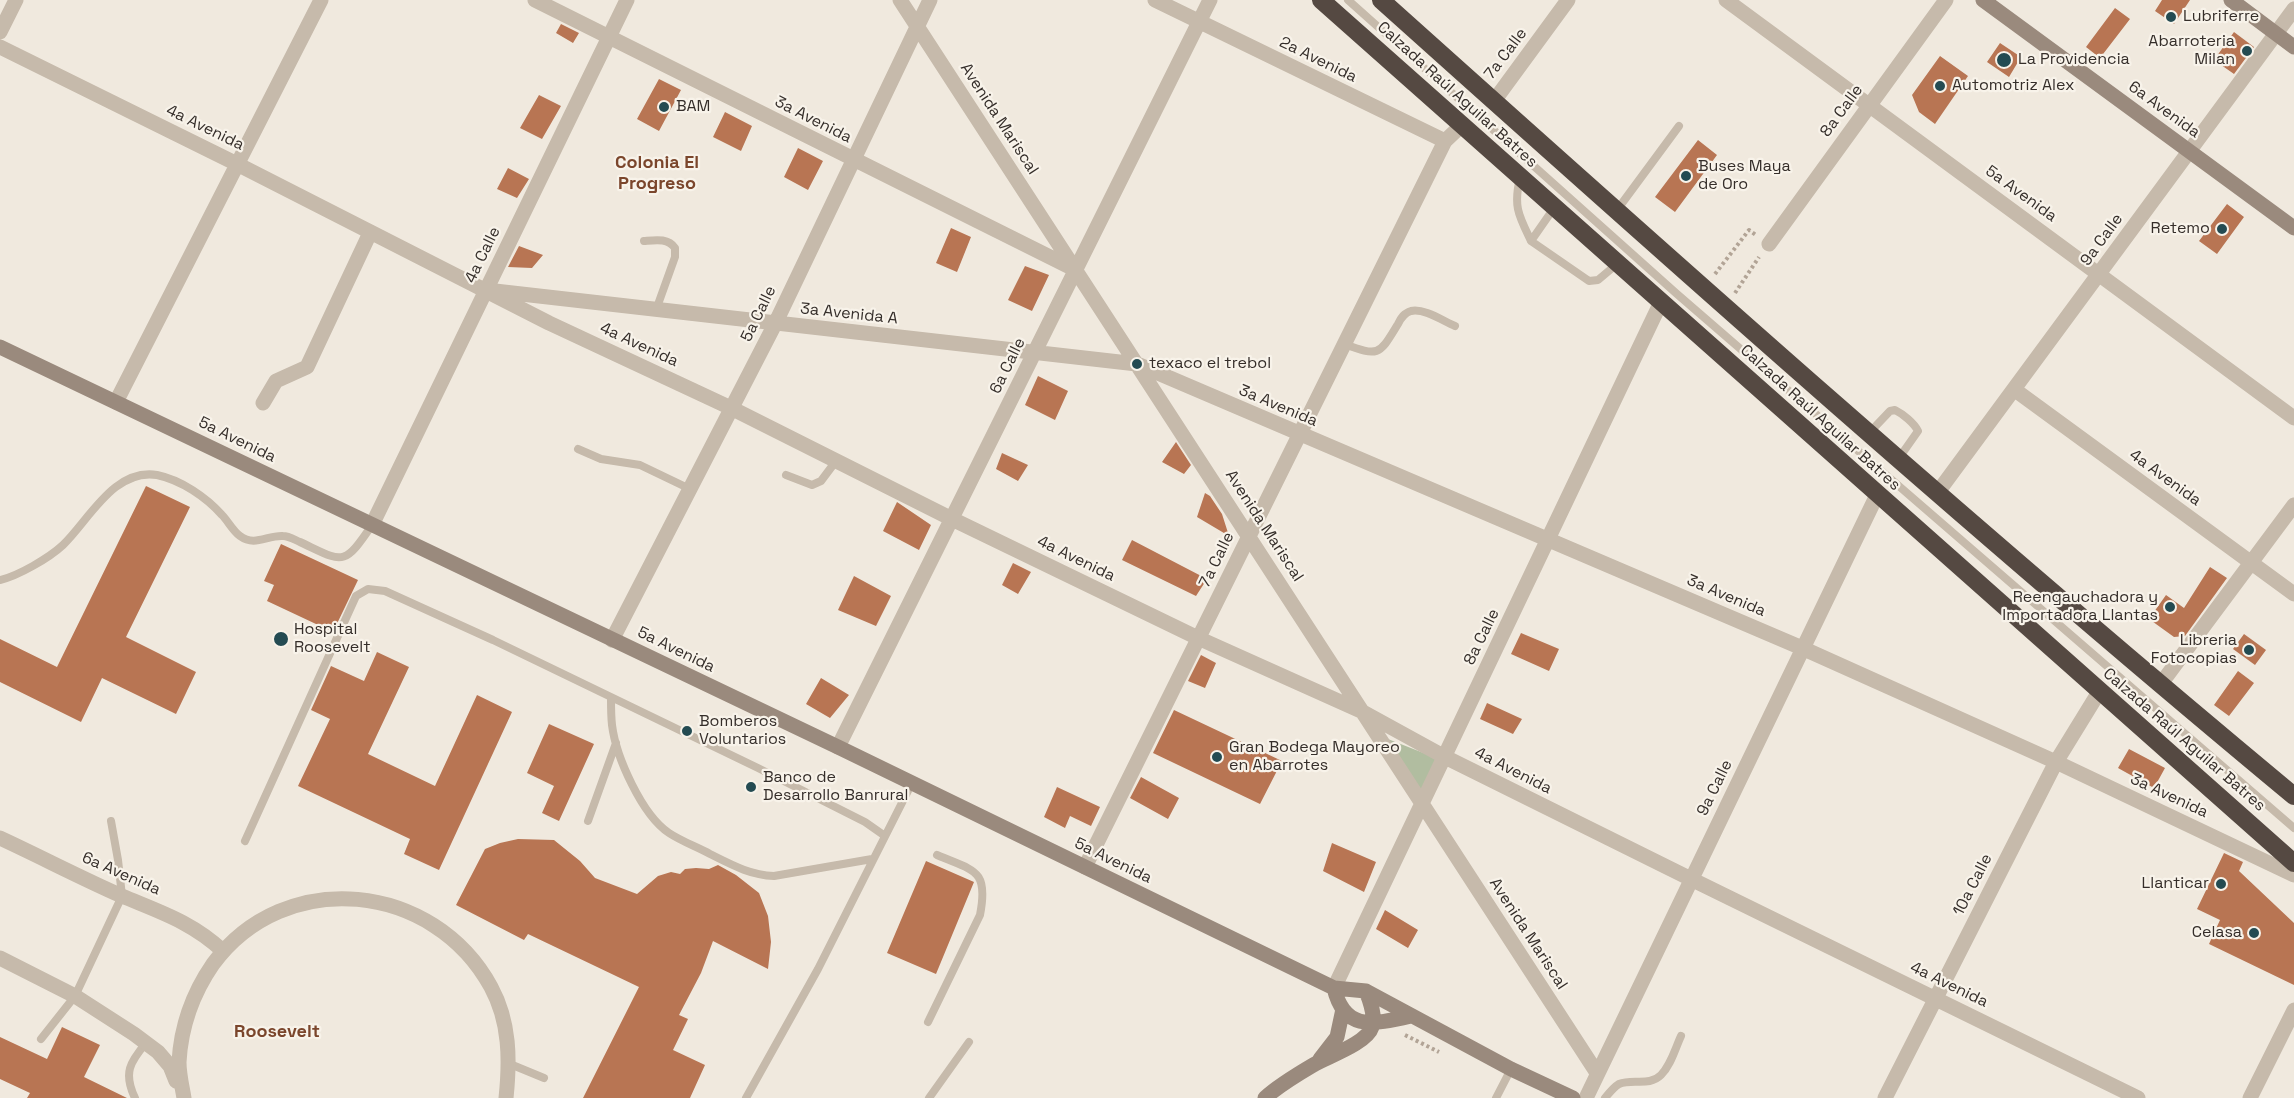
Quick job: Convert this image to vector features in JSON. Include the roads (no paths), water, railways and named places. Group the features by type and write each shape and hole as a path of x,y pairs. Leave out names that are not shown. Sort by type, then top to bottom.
{"highway":[{"name":"Calzada Raúl Aguilar Batres","path":"1321,0 1876,495 2294,863"},
{"name":"Calzada Raúl Aguilar Batres","path":"1381,0 1899,458 2160,685 2294,796"}],"street":[{"path":"0,32 16,0"},
{"path":"116,402 321,0"},
{"name":"3a Avenida","path":"535,0 1076,270"},
{"name":"4a Calle","path":"372,525 627,0"},
{"name":"Avenida Mariscal","path":"900,0 1597,1073"},
{"name":"5a Calle","path":"612,639 774,324 930,0"},
{"name":"2a Avenida","path":"1155,0 1445,141"},
{"name":"6a Calle","path":"838,747 1210,0"},
{"name":"7a Calle","path":"1494,101 1568,0"},
{"name":"5a Avenida","path":"1726,0 2294,418"},
{"name":"8a Calle","path":"1768,244 1946,0"},
{"name":"6a Avenida","path":"1983,0 2294,228"},
{"path":"2231,0 2294,47"},
{"name":"9a Calle","path":"1938,492 2294,9"},
{"name":"4a Avenida","path":"0,47 237,164 549,323 731,408 952,519 1198,638 1363,712 1445,757 2138,1098"},
{"path":"1445,141 1462,125"},
{"name":"7a Calle","path":"1085,867 1445,141"},
{"path":"263,403 276,381 307,367 370,233"},
{"name":"3a Avenida A","path":"486,290 1137,364"},
{"name":"8a Calle","path":"1334,988 1661,302"},
{"name":"5a Avenida","path":"0,347 838,747 1334,988 1366,991 1511,1069 1573,1098"},
{"name":"3a Avenida","path":"1137,364 1803,648 2056,762 2294,875"},
{"name":"4a Avenida","path":"2015,390 2294,594"},
{"name":"9a Calle","path":"1586,1098 1876,495"},
{"path":"2160,685 2294,505"},
{"name":"10a Calle","path":"1885,1098 2056,762 2099,692"},
{"name":"6a Avenida","path":"0,838 122,896 176,918 205,935 223,951"},
{"path":"183,1098 179,1063 184,1022 199,984 223,951 255,924 290,907 328,898 368,899 405,909 440,928 469,955 492,988 505,1025 510,1064 506,1098"},
{"path":"0,958 75,996 146,1042 171,1066 183,1098"},
{"path":"1334,988 1343,1009 1357,1022 1373,1023 1412,1016"},
{"path":"1265,1098 1314,1065 1365,1037 1373,1023 1366,991"},
{"path":"1314,1065 1337,1037 1343,1009"},
{"path":"2250,1098 2294,1010"}],"lane":[{"path":"1348,0 1677,294 2294,828"},
{"path":"1617,210 1679,126"},
{"path":"1521,178 1516,193 1517,214 1531,241 1589,280 1598,279 1617,264"},
{"path":"1531,241 1554,208"},
{"path":"644,241 662,240 669,242 675,248 675,257 656,309"},
{"path":"1344,344 1361,350 1377,352 1383,348 1403,316 1411,311 1422,312 1455,326"},
{"path":"1870,432 1890,411 1899,412 1918,431 1899,458"},
{"path":"578,449 601,459 640,465 690,489"},
{"path":"786,475 812,485 821,481 836,460"},
{"path":"0,580 36,564 62,546 110,492 132,477 156,475 178,482 200,495 239,535 253,542 285,536 328,556 340,558 350,554 372,525"},
{"path":"245,841 356,596 368,589 386,591 493,640 758,768 865,822 885,836"},
{"path":"611,698 612,726 616,743 648,813 668,833 742,870 758,875 774,876 872,859"},
{"path":"588,821 616,743"},
{"path":"746,1098 818,969 912,783"},
{"path":"41,1039 75,996 122,896 111,821"},
{"path":"928,1022 980,915 984,887 980,877 972,870 937,855"},
{"path":"1605,1098 1617,1085 1651,1081 1660,1076 1669,1065 1681,1036"},
{"path":"135,1098 129,1081 129,1068 132,1059 146,1042"},
{"path":"929,1098 969,1042"},
{"path":"510,1064 544,1078"},
{"path":"1496,1098 1511,1069"}],"place":[{"name":"Lubriferre","path":"2171,17"},
{"name":"Abarroteria Milan","path":"2247,51"},
{"name":"La Providencia","path":"2004,60"},
{"name":"Automotriz Alex","path":"1940,86"},
{"name":"BAM","path":"664,107"},
{"name":"Buses Maya de Oro","path":"1686,176"},
{"name":"Retemo","path":"2222,229"},
{"name":"texaco el trebol","path":"1137,364"},
{"name":"Reengauchadora y Importadora Llantas","path":"2170,607"},
{"name":"Hospital Roosevelt","path":"281,639"},
{"name":"Libreria Fotocopias","path":"2249,650"},
{"name":"Bomberos Voluntarios","path":"687,731"},
{"name":"Gran Bodega Mayoreo en Abarrotes","path":"1217,757"},
{"name":"Banco de Desarrollo Banrural","path":"751,787"},
{"name":"Llanticar","path":"2221,884"},
{"name":"Celasa","path":"2254,933"}],"district":[{"name":"Colonia El Progreso","path":"657,174"},
{"name":"Roosevelt","path":"277,1032"}]}
